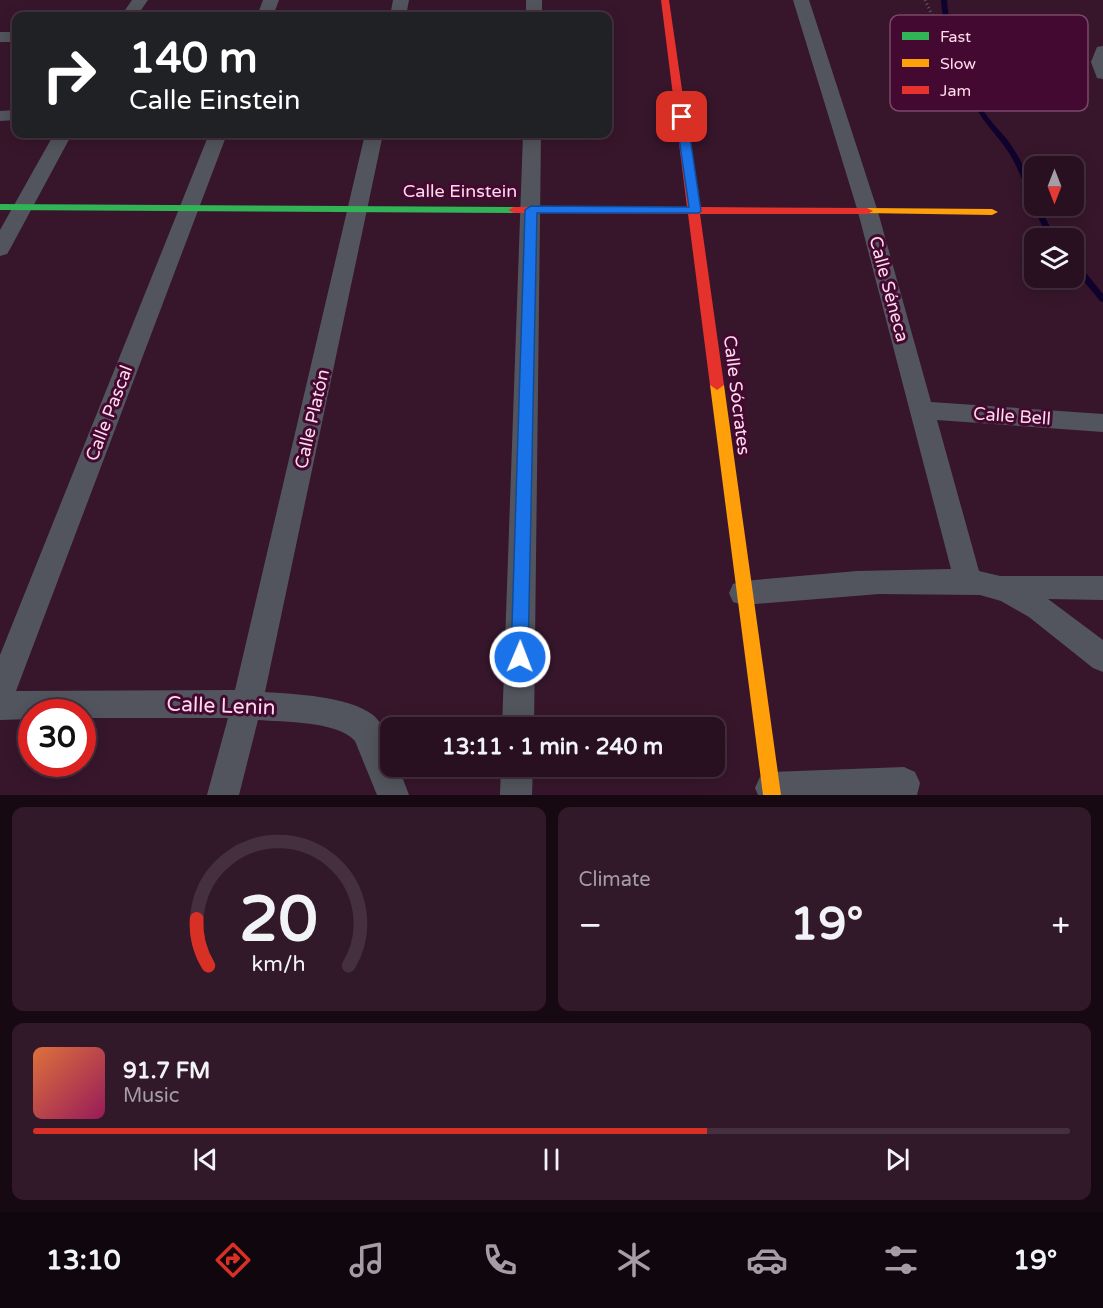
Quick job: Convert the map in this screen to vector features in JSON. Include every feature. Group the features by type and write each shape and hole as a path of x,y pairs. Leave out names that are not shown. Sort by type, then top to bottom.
{"street":[{"name":"Calle Sócrates","path":"664,0 695,211 743,593 772,791"},
{"name":"Calle Séneca","path":"801,0 868,212 968,581"},
{"path":"1103,51 1099,56 1103,75"},
{"path":"0,249 61,138"},
{"name":"Calle Pascal","path":"0,693 216,138"},
{"name":"Calle Platón","path":"223,795 247,704 373,138"},
{"path":"518,717 532,138"},
{"name":"Calle Einstein","path":"0,207 992,212"},
{"name":"Calle Bell","path":"921,410 1103,423"},
{"path":"743,593 863,581 968,581 998,587 1103,588"},
{"path":"998,587 1048,616 1080,638 1103,659"},
{"name":"Calle Lenin","path":"0,706 247,704 337,713 361,725 373,745 393,795"},
{"path":"516,795 517,777"},
{"path":"772,791 904,783 901,795"}],"path":[{"path":"925,0 932,15"}],"waterway":[{"path":"944,0 945,15"},
{"path":"981,111 1018,162 1046,228"},
{"path":"1084,276 1103,299"}],"traffic: fast":[{"path":"0,207 514,210"}],"traffic: slow":[{"path":"867,211 992,212"},
{"path":"717,385 772,795"}],"traffic: jam":[{"path":"665,0 717,385"},
{"path":"514,210 867,211"}],"route":[{"path":"520,657 531,210 695,211 682,117"}]}
